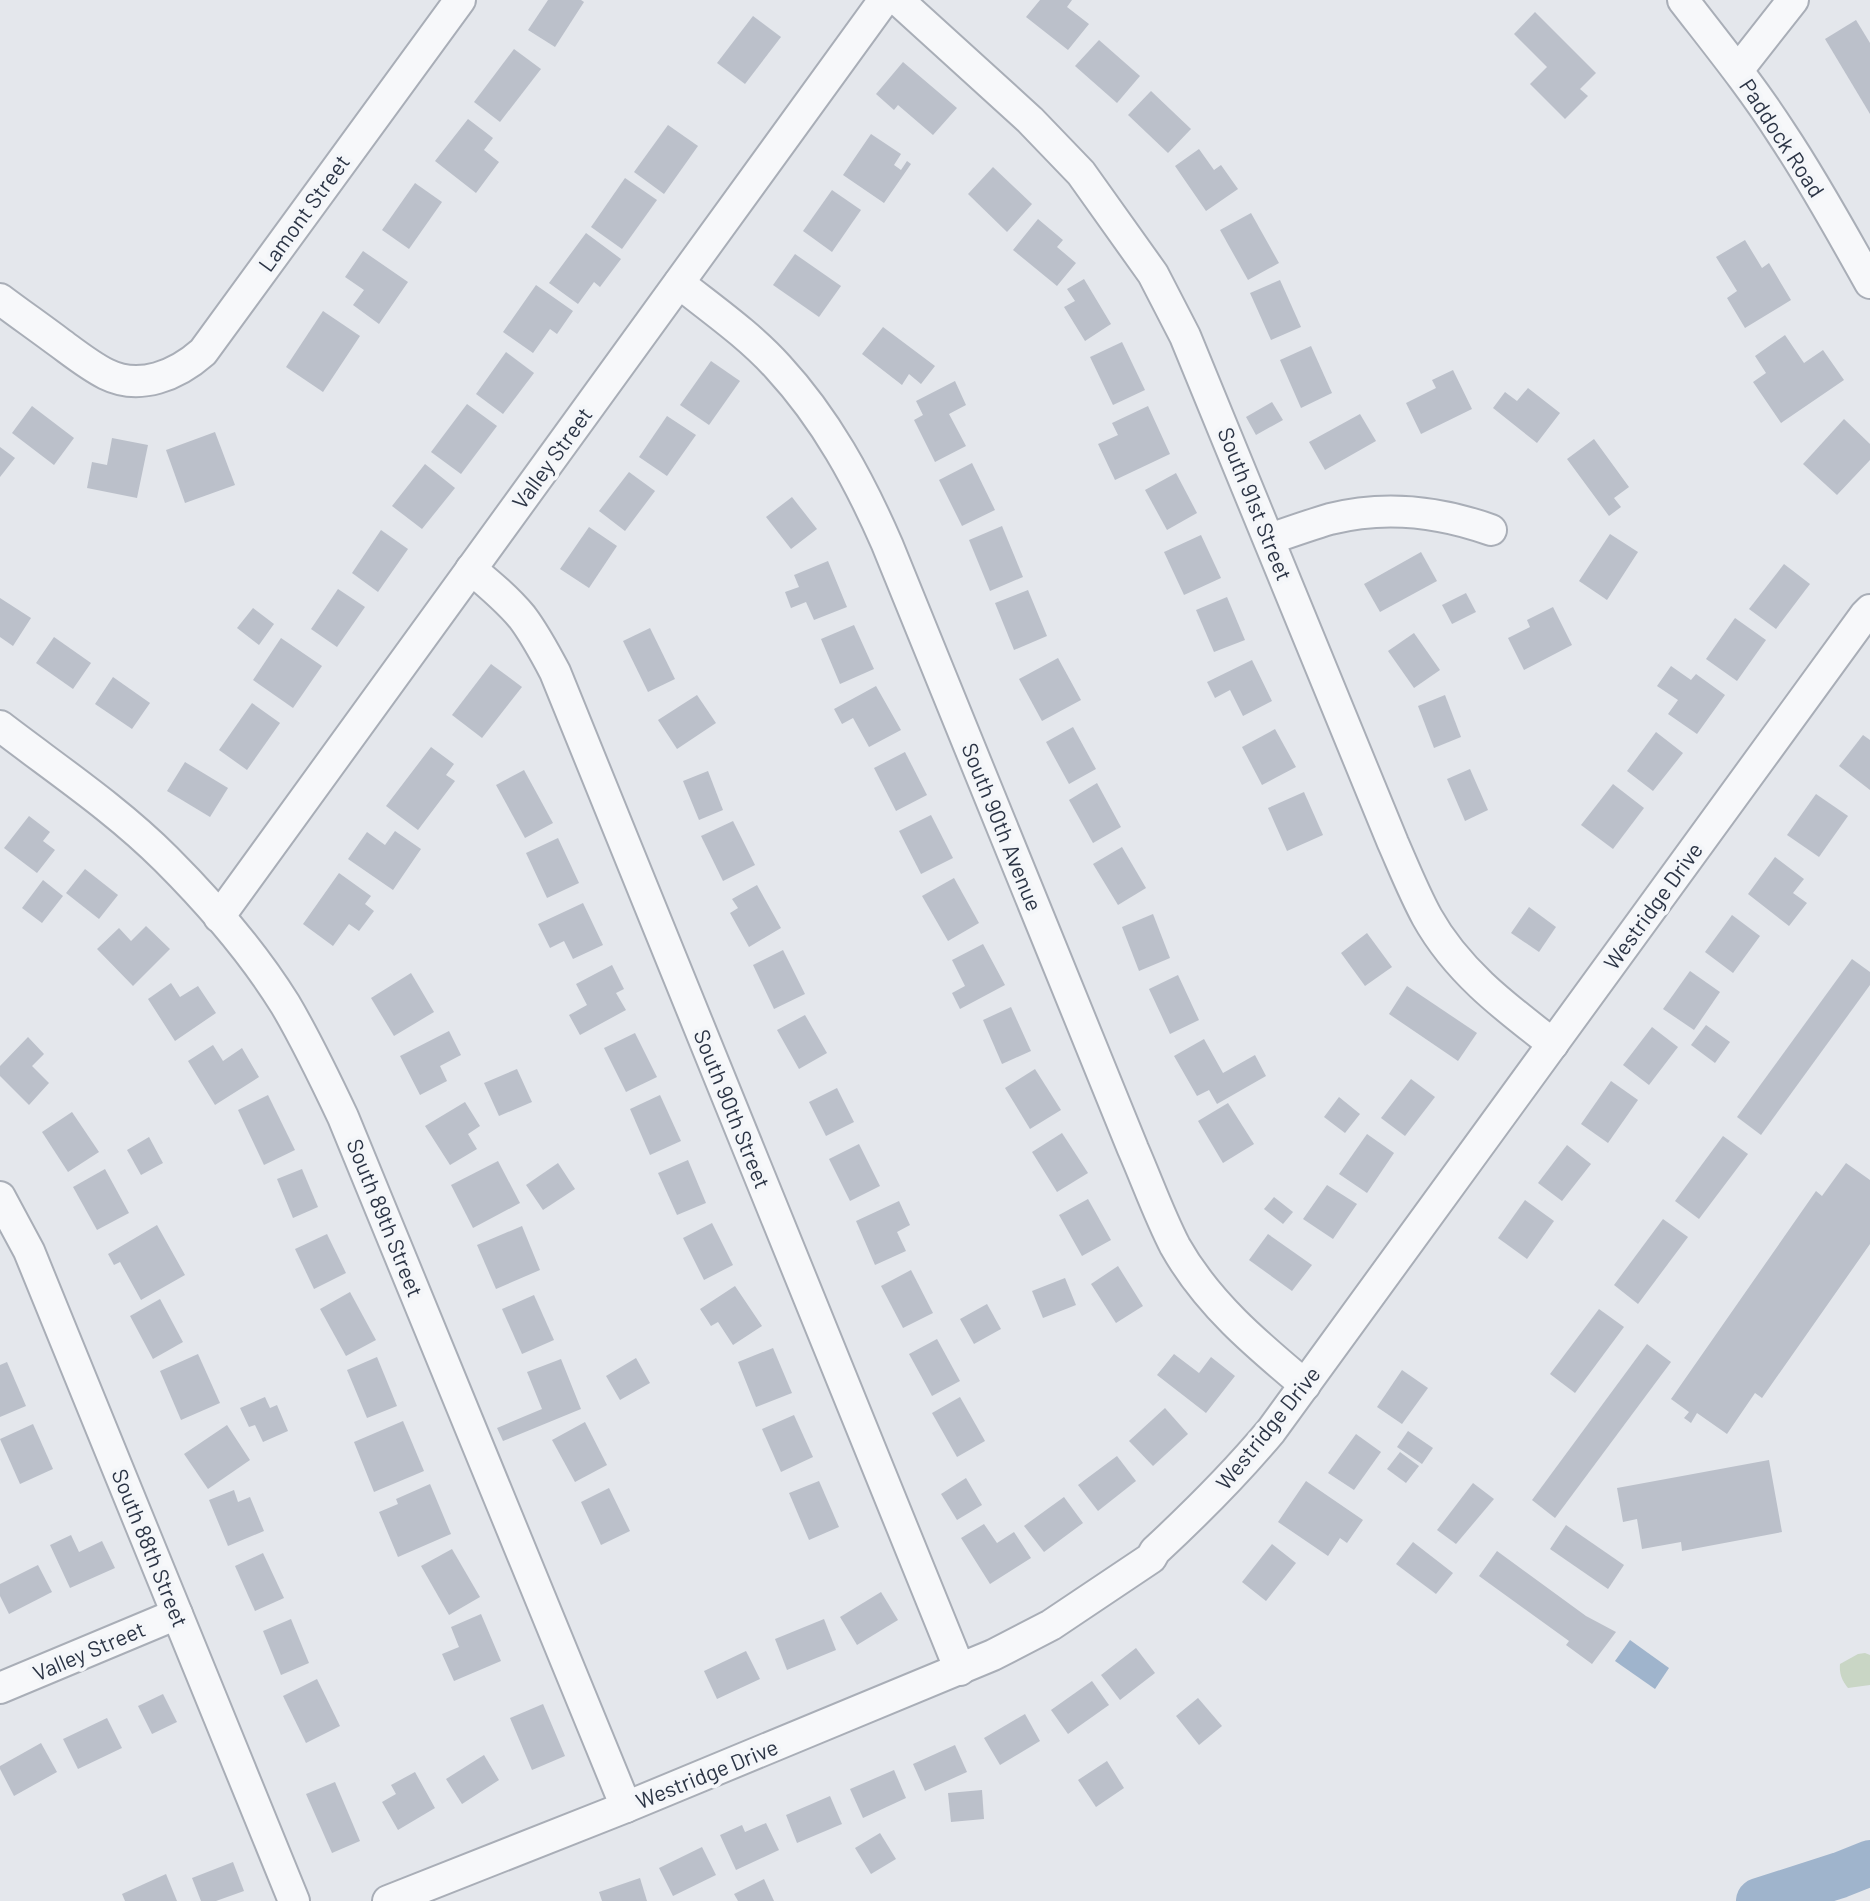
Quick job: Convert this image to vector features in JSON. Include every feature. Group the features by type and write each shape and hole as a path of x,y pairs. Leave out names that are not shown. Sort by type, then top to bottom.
{"street":[{"name":"Valley Street","path":"219,917 884,0"},
{"name":"South 91st Street","path":"898,0 1030,120 1081,173 1153,274 1185,336 1393,843 1427,917 1474,979 1553,1044"},
{"name":"Paddock Road","path":"1683,0 1783,134 1870,283"},
{"path":"1738,70 1793,0"},
{"name":"Lamont Street","path":"0,299 109,376 138,381 160,378 190,363 203,352 450,3"},
{"name":"South 90th Avenue","path":"679,283 739,330 778,366 816,413 848,464 887,544 1127,1135 1175,1245 1198,1282 1227,1316 1305,1385"},
{"path":"1270,539 1330,519 1403,510 1462,520 1491,530"},
{"name":"South 90th Street","path":"471,569 522,618 555,672 960,1670"},
{"name":"Westridge Drive","path":"388,1901 960,1670 1051,1625 1151,1558 1238,1470 1305,1385 1870,610"},
{"name":"South 89th Street","path":"0,726 109,808 165,858 253,958 312,1053 343,1117 626,1807"},
{"name":"South 88th Street","path":"0,1197 29,1251 294,1901"},
{"name":"Valley Street","path":"0,1688 177,1614"}],"green space":[{"path":"1865,1653 1870,1655 1870,1685 1848,1688 1841,1677 1840,1664"}],"water":[{"path":"1630,1640 1669,1668 1655,1689 1615,1661"}],"building":[{"path":"548,0 584,2 555,47 528,30"},
{"path":"1040,0 1072,0 1067,7 1089,24 1068,50 1026,17"},
{"path":"1535,12 1596,73 1580,89 1588,96 1565,119 1530,84 1547,67 1514,34"},
{"path":"753,16 781,37 745,84 717,63"},
{"path":"1856,20 1870,43 1870,114 1825,39"},
{"path":"1099,40 1140,76 1117,103 1075,66"},
{"path":"514,49 541,69 500,122 474,102"},
{"path":"903,62 957,108 933,135 898,105 894,110 876,94"},
{"path":"1151,91 1191,129 1168,153 1128,115"},
{"path":"468,119 493,138 484,150 499,162 476,193 435,161"},
{"path":"668,125 698,146 664,194 634,172"},
{"path":"871,134 901,154 894,165 901,170 907,161 911,164 884,203 843,175"},
{"path":"1199,149 1214,170 1221,165 1238,189 1206,211 1175,166"},
{"path":"993,167 1032,204 1007,232 968,194"},
{"path":"625,178 657,200 622,249 591,227"},
{"path":"415,183 442,202 409,249 382,230"},
{"path":"832,190 861,210 832,252 803,231"},
{"path":"1251,213 1279,263 1248,280 1220,230"},
{"path":"1038,219 1063,240 1057,247 1076,263 1057,286 1013,250"},
{"path":"586,233 621,259 600,287 594,282 578,304 549,283"},
{"path":"1745,240 1762,268 1769,263 1791,300 1745,328 1727,298 1737,291 1716,257"},
{"path":"363,251 408,282 379,324 353,305 364,290 345,277"},
{"path":"795,254 841,286 819,317 773,285"},
{"path":"1084,279 1111,324 1085,341 1064,307 1075,301 1067,289"},
{"path":"1280,280 1301,327 1271,340 1250,293"},
{"path":"536,285 573,311 557,334 550,329 533,353 503,332"},
{"path":"323,311 360,336 323,392 286,367"},
{"path":"883,327 935,366 921,384 909,374 902,385 862,354"},
{"path":"1785,335 1804,363 1823,350 1844,380 1781,423 1753,382 1766,373 1755,356"},
{"path":"1122,342 1145,390 1113,405 1090,357"},
{"path":"1311,346 1332,393 1301,408 1280,360"},
{"path":"506,352 534,373 503,414 476,394"},
{"path":"711,361 740,381 709,425 680,405"},
{"path":"1453,370 1472,409 1421,434 1406,403 1436,388 1432,380"},
{"path":"955,381 966,405 949,414 966,446 935,462 914,420 923,415 916,401"},
{"path":"1528,388 1560,413 1537,443 1493,408 1505,392 1517,401"},
{"path":"1272,402 1283,420 1256,435 1246,417"},
{"path":"467,404 497,426 461,474 431,452"},
{"path":"32,406 74,438 54,465 12,433"},
{"path":"1148,406 1170,454 1115,480 1098,444 1118,435 1112,423"},
{"path":"1360,414 1376,441 1325,470 1309,442"},
{"path":"667,416 696,435 667,476 639,457"},
{"path":"1844,419 1870,444 1870,460 1837,495 1803,464"},
{"path":"215,432 235,485 185,503 166,450"},
{"path":"112,438 148,445 137,498 87,488 92,462 107,465"},
{"path":"1594,439 1629,487 1614,498 1621,507 1609,516 1567,459"},
{"path":"0,447 15,458 0,477"},
{"path":"972,463 995,510 962,526 939,480"},
{"path":"425,464 455,488 422,529 392,506"},
{"path":"629,472 655,491 625,531 599,511"},
{"path":"1176,473 1197,513 1167,530 1145,490"},
{"path":"792,497 817,529 791,549 766,517"},
{"path":"1002,526 1023,577 990,591 969,540"},
{"path":"589,527 617,546 589,588 560,569"},
{"path":"381,530 408,549 378,592 352,573"},
{"path":"1610,534 1638,552 1607,600 1579,581"},
{"path":"1201,535 1221,578 1184,595 1164,552"},
{"path":"1421,552 1437,581 1380,612 1364,584"},
{"path":"828,561 847,607 814,620 806,602 791,608 785,592 799,587 794,575"},
{"path":"1784,564 1810,584 1776,629 1749,609"},
{"path":"338,589 365,607 337,647 311,629"},
{"path":"1028,590 1047,636 1014,650 995,603"},
{"path":"1466,593 1476,612 1452,624 1442,605"},
{"path":"1227,597 1245,640 1214,652 1196,610"},
{"path":"0,598 31,618 13,646 0,637"},
{"path":"1553,607 1572,645 1524,670 1508,638 1530,627 1527,620"},
{"path":"253,608 274,624 259,645 237,628"},
{"path":"1735,618 1766,640 1737,681 1706,659"},
{"path":"854,625 874,669 840,684 821,639"},
{"path":"650,628 675,679 648,692 623,641"},
{"path":"1414,633 1440,670 1414,688 1388,651"},
{"path":"54,637 91,663 73,689 36,663"},
{"path":"281,638 322,666 293,708 253,680"},
{"path":"1058,658 1081,700 1042,721 1019,679"},
{"path":"1252,660 1272,701 1243,716 1230,690 1215,698 1207,682"},
{"path":"491,664 522,687 482,738 452,715"},
{"path":"1671,666 1691,680 1696,674 1725,695 1697,734 1668,714 1678,700 1657,686"},
{"path":"113,677 150,703 132,729 95,704"},
{"path":"876,686 901,730 869,747 853,718 842,724 834,709"},
{"path":"697,695 716,723 677,749 658,720"},
{"path":"1445,695 1461,737 1434,748 1418,706"},
{"path":"252,703 280,723 247,770 219,750"},
{"path":"1073,727 1096,769 1069,784 1046,742"},
{"path":"1275,729 1296,767 1262,785 1242,747"},
{"path":"1656,732 1683,753 1653,791 1627,771"},
{"path":"1863,735 1870,740 1870,790 1839,766"},
{"path":"431,747 454,764 446,775 455,781 418,830 386,806"},
{"path":"905,752 927,795 896,811 874,768"},
{"path":"185,762 228,788 210,817 167,791"},
{"path":"1470,769 1488,810 1465,821 1447,779"},
{"path":"524,770 553,823 525,838 496,785"},
{"path":"708,771 723,810 699,820 683,781"},
{"path":"1097,783 1121,827 1093,843 1069,800"},
{"path":"1613,784 1644,808 1613,849 1581,825"},
{"path":"1304,792 1323,835 1287,851 1268,808"},
{"path":"1816,794 1848,816 1819,857 1787,835"},
{"path":"931,815 953,858 921,874 899,831"},
{"path":"29,816 50,832 43,841 55,850 37,873 4,848"},
{"path":"733,821 755,865 723,881 701,836"},
{"path":"395,831 421,849 393,890 348,859 367,832 385,845"},
{"path":"558,838 579,883 547,898 526,853"},
{"path":"1122,847 1146,888 1118,905 1093,864"},
{"path":"1775,857 1804,879 1793,893 1807,903 1789,926 1748,894"},
{"path":"85,869 118,895 99,919 66,893"},
{"path":"339,873 371,896 365,904 374,911 359,931 349,924 333,946 303,924"},
{"path":"954,878 979,923 948,941 922,896"},
{"path":"43,880 63,896 42,923 22,908"},
{"path":"757,885 781,928 749,947 730,913 738,908 732,899"},
{"path":"583,903 603,945 573,959 564,941 550,948 538,924"},
{"path":"1529,907 1556,927 1539,952 1511,933"},
{"path":"1153,914 1170,958 1139,971 1122,927"},
{"path":"1732,915 1760,936 1733,973 1705,952"},
{"path":"146,926 170,949 133,986 97,949 119,928 131,941"},
{"path":"1367,933 1392,967 1365,986 1341,953"},
{"path":"983,944 1005,985 960,1009 952,993 965,986 952,960"},
{"path":"783,950 805,994 774,1009 753,965"},
{"path":"1852,959 1870,972 1870,985 1761,1135 1737,1117"},
{"path":"612,965 624,989 616,993 626,1010 580,1035 569,1015 587,1005 576,984"},
{"path":"1690,971 1720,992 1694,1030 1663,1009"},
{"path":"411,973 434,1012 394,1036 371,998"},
{"path":"1178,975 1199,1020 1170,1034 1149,989"},
{"path":"171,983 180,997 198,986 216,1013 175,1041 148,999"},
{"path":"1407,986 1477,1033 1458,1061 1389,1014"},
{"path":"1011,1007 1031,1051 1002,1064 983,1020"},
{"path":"805,1015 827,1053 799,1069 777,1030"},
{"path":"1706,1025 1730,1042 1715,1063 1691,1045"},
{"path":"1652,1027 1678,1047 1649,1085 1623,1065"},
{"path":"449,1031 461,1055 440,1066 447,1081 420,1095 400,1056"},
{"path":"635,1033 657,1077 626,1092 604,1048"},
{"path":"28,1037 44,1054 32,1066 49,1083 29,1105 0,1076 0,1066"},
{"path":"1204,1039 1223,1073 1255,1055 1266,1076 1217,1104 1209,1090 1197,1096 1174,1056"},
{"path":"213,1045 223,1061 242,1048 259,1077 215,1105 188,1061"},
{"path":"517,1069 532,1102 499,1116 484,1083"},
{"path":"1035,1069 1061,1110 1030,1129 1005,1088"},
{"path":"1411,1079 1435,1097 1405,1136 1381,1118"},
{"path":"1611,1081 1638,1100 1608,1143 1581,1124"},
{"path":"837,1088 854,1122 826,1136 809,1102"},
{"path":"268,1095 295,1150 264,1165 238,1110"},
{"path":"660,1095 681,1141 650,1155 630,1109"},
{"path":"1339,1097 1360,1114 1345,1133 1324,1117"},
{"path":"465,1102 480,1126 468,1134 477,1149 450,1165 425,1126"},
{"path":"1228,1103 1254,1144 1223,1163 1198,1121"},
{"path":"72,1112 99,1152 68,1172 42,1132"},
{"path":"1062,1133 1088,1173 1057,1192 1032,1152"},
{"path":"1367,1134 1394,1153 1367,1193 1339,1174"},
{"path":"1723,1136 1748,1154 1699,1219 1675,1201"},
{"path":"149,1137 163,1163 141,1175 127,1150"},
{"path":"859,1144 880,1186 850,1201 829,1159"},
{"path":"1567,1145 1591,1164 1562,1201 1538,1183"},
{"path":"688,1160 706,1203 677,1215 658,1173"},
{"path":"498,1161 520,1203 473,1228 451,1185"},
{"path":"558,1163 575,1189 543,1210 526,1185"},
{"path":"1846,1163 1870,1180 1870,1244 1762,1398 1755,1393 1727,1434 1697,1413 1691,1423 1684,1418 1689,1412 1671,1399 1816,1191 1822,1196"},
{"path":"105,1169 129,1213 97,1230 73,1187"},
{"path":"302,1169 318,1207 293,1218 277,1179"},
{"path":"1327,1185 1357,1204 1333,1239 1303,1219"},
{"path":"1274,1197 1293,1212 1283,1224 1264,1209"},
{"path":"1088,1199 1111,1240 1082,1256 1059,1215"},
{"path":"1525,1200 1554,1221 1527,1259 1498,1238"},
{"path":"899,1201 910,1225 897,1232 906,1251 875,1265 856,1221"},
{"path":"1663,1219 1688,1237 1638,1304 1614,1285"},
{"path":"712,1223 733,1265 704,1280 683,1238"},
{"path":"157,1225 185,1275 141,1300 120,1262 114,1265 108,1254"},
{"path":"522,1226 540,1270 496,1289 477,1245"},
{"path":"327,1234 346,1273 314,1289 295,1249"},
{"path":"1268,1234 1312,1265 1292,1291 1249,1260"},
{"path":"1118,1266 1143,1306 1116,1323 1091,1284"},
{"path":"911,1270 933,1313 903,1328 881,1286"},
{"path":"1065,1278 1076,1305 1043,1318 1032,1291"},
{"path":"735,1286 762,1326 733,1345 718,1322 711,1326 700,1309"},
{"path":"350,1292 376,1340 346,1356 320,1309"},
{"path":"534,1295 554,1340 522,1354 502,1309"},
{"path":"160,1299 183,1342 153,1359 130,1316"},
{"path":"987,1304 1001,1329 974,1344 960,1319"},
{"path":"1599,1309 1624,1327 1575,1393 1550,1374"},
{"path":"937,1339 960,1381 932,1396 909,1354"},
{"path":"1647,1344 1671,1362 1555,1518 1532,1500"},
{"path":"773,1348 792,1393 756,1407 738,1362"},
{"path":"198,1354 220,1403 181,1420 160,1371"},
{"path":"1174,1354 1199,1373 1211,1357 1235,1376 1206,1413 1157,1375"},
{"path":"377,1357 397,1406 367,1418 347,1370"},
{"path":"636,1358 650,1383 620,1400 606,1376"},
{"path":"561,1359 581,1409 503,1441 497,1428 542,1409 527,1372"},
{"path":"7,1362 26,1406 0,1417 0,1365"},
{"path":"1402,1370 1428,1388 1402,1424 1377,1407"},
{"path":"265,1397 270,1408 277,1405 288,1431 263,1442 255,1425 249,1427 240,1408"},
{"path":"960,1397 985,1441 957,1457 932,1413"},
{"path":"1165,1408 1188,1434 1153,1466 1129,1441"},
{"path":"794,1415 813,1457 781,1472 762,1429"},
{"path":"403,1421 424,1471 374,1492 354,1442"},
{"path":"585,1422 607,1465 575,1482 552,1440"},
{"path":"33,1424 53,1469 20,1484 0,1439"},
{"path":"227,1425 250,1460 208,1489 184,1454"},
{"path":"1408,1431 1433,1448 1422,1464 1397,1447"},
{"path":"1356,1434 1381,1452 1354,1490 1328,1473"},
{"path":"1400,1452 1419,1466 1406,1483 1387,1469"},
{"path":"1117,1456 1136,1481 1098,1511 1078,1485"},
{"path":"1769,1460 1782,1532 1682,1551 1681,1542 1642,1549 1637,1519 1623,1522 1617,1488"},
{"path":"966,1478 982,1505 957,1520 941,1494"},
{"path":"819,1481 839,1527 809,1540 789,1493"},
{"path":"1306,1481 1363,1520 1347,1543 1340,1538 1328,1556 1278,1522"},
{"path":"1473,1483 1494,1499 1456,1544 1437,1530"},
{"path":"430,1484 451,1534 398,1557 379,1512 398,1504 396,1499"},
{"path":"609,1488 630,1531 601,1545 581,1502"},
{"path":"234,1490 238,1502 250,1497 264,1531 228,1546 209,1500"},
{"path":"1064,1497 1083,1523 1044,1552 1024,1526"},
{"path":"984,1524 997,1543 1014,1532 1031,1558 990,1584 961,1538"},
{"path":"1566,1525 1624,1565 1608,1589 1550,1549"},
{"path":"71,1535 79,1552 102,1541 115,1568 70,1588 50,1545"},
{"path":"1413,1542 1453,1573 1436,1594 1396,1564"},
{"path":"1272,1544 1296,1563 1266,1601 1242,1582"},
{"path":"452,1549 480,1597 449,1615 421,1566"},
{"path":"1497,1551 1586,1616 1616,1632 1592,1664 1566,1645 1569,1641 1479,1576"},
{"path":"263,1553 284,1598 255,1611 235,1566"},
{"path":"38,1565 52,1592 9,1614 0,1596 0,1584"},
{"path":"881,1592 898,1620 857,1645 840,1617"},
{"path":"481,1614 501,1661 454,1681 442,1654 459,1647 451,1627"},
{"path":"291,1619 309,1663 281,1675 263,1631"},
{"path":"824,1619 836,1650 787,1670 775,1639"},
{"path":"1136,1648 1155,1673 1120,1700 1101,1675"},
{"path":"746,1651 760,1679 717,1699 704,1671"},
{"path":"317,1679 340,1726 306,1743 283,1696"},
{"path":"1092,1681 1109,1705 1068,1734 1051,1710"},
{"path":"163,1694 177,1722 152,1734 138,1706"},
{"path":"1198,1698 1222,1726 1199,1745 1176,1716"},
{"path":"543,1704 565,1756 532,1770 510,1718"},
{"path":"1025,1714 1040,1741 1000,1765 984,1738"},
{"path":"107,1718 122,1748 78,1769 63,1739"},
{"path":"41,1743 57,1772 14,1796 0,1766"},
{"path":"955,1745 967,1772 925,1791 913,1764"},
{"path":"484,1755 499,1780 462,1804 446,1779"},
{"path":"1107,1761 1124,1788 1096,1807 1078,1780"},
{"path":"894,1770 906,1798 863,1818 850,1789"},
{"path":"415,1772 435,1808 398,1830 382,1802 396,1794 391,1785"},
{"path":"335,1782 360,1841 332,1853 306,1794"},
{"path":"982,1790 984,1819 951,1822 948,1793"},
{"path":"830,1796 842,1824 797,1843 786,1815"},
{"path":"766,1823 779,1850 736,1870 720,1835 742,1825 745,1832"},
{"path":"880,1833 896,1859 871,1874 855,1848"},
{"path":"702,1847 716,1875 673,1896 659,1868"},
{"path":"233,1862 244,1891 216,1901 201,1901 192,1878"},
{"path":"166,1874 177,1901 125,1901 122,1894"},
{"path":"640,1878 647,1901 602,1901 599,1892"},
{"path":"764,1879 774,1901 738,1901 734,1894"}],"waterway":[{"path":"1759,1901 1870,1863"}]}
